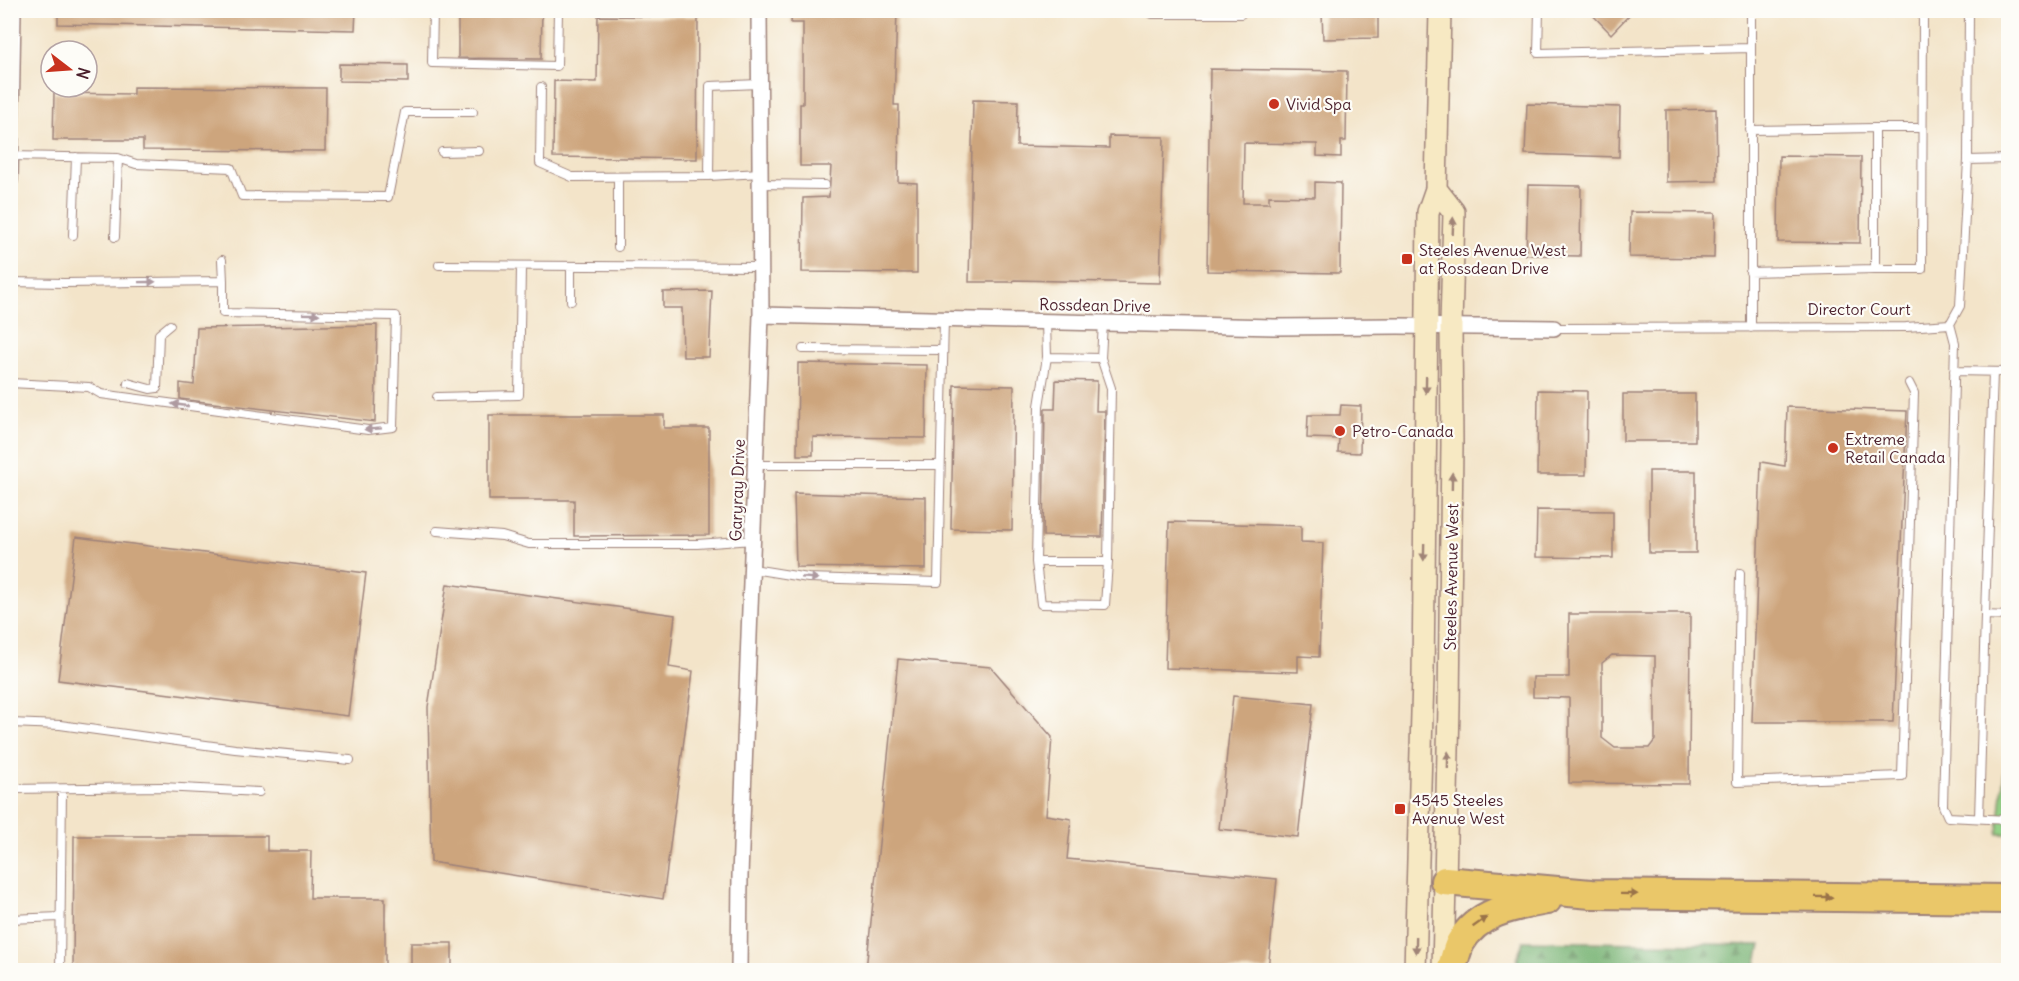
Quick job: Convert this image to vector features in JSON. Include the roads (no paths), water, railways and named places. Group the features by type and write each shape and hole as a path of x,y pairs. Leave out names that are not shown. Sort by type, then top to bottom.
{"highway":[{"path":"1431,879 1591,894 2008,899"},
{"path":"1451,970 1460,944 1473,926 1487,916 1519,905 1591,894"}],"main road":[{"name":"Steeles Avenue West","path":"1440,10 1436,189 1428,212 1427,326 1431,879 1443,970"},
{"name":"Steeles Avenue West","path":"1415,970 1431,879 1452,456 1451,326 1454,212 1436,189"}],"street":[{"path":"10,180 13,10"},
{"name":"Garyray Drive","path":"739,970 740,876 761,315 759,10"},
{"name":"Rossdean Drive","path":"761,315 1274,327 1451,326"},
{"name":"Director Court","path":"1451,326 1554,327"}],"lane":[{"path":"433,10 432,63 557,66 558,10"},
{"path":"1152,10 1152,14 1240,14 1241,10"},
{"path":"1539,10 1539,53 1751,48"},
{"path":"1751,10 1751,328"},
{"path":"1750,272 1922,269 1923,10"},
{"path":"1970,10 1968,160 1960,306 1950,324 1955,343 1943,806 1948,817 2008,820"},
{"path":"709,176 710,86 759,84"},
{"path":"540,87 540,163 572,177 709,176 825,184"},
{"path":"11,156 118,158 136,164 231,168 242,196 388,197 405,112 473,112"},
{"path":"1875,128 1875,269"},
{"path":"1750,130 1922,128"},
{"path":"442,152 479,151"},
{"path":"73,235 75,157"},
{"path":"115,237 118,158"},
{"path":"1968,160 2008,159"},
{"path":"618,177 618,247"},
{"path":"10,383 89,387 101,394 357,429 393,427 396,316 223,313 222,260"},
{"path":"439,265 761,267"},
{"path":"437,397 519,395 521,267"},
{"path":"571,267 571,301"},
{"path":"10,282 223,281"},
{"path":"753,569 808,578 938,582 944,319"},
{"path":"1046,322 1047,357 1039,406 1036,562 1041,604 1105,605 1108,562 1111,388 1101,358 1103,323"},
{"name":"Director Court","path":"1554,327 1926,327 1950,324"},
{"path":"128,383 150,389 158,388 159,333 170,325"},
{"path":"803,349 943,350"},
{"path":"1047,357 1101,358"},
{"path":"1954,370 2008,372"},
{"path":"1979,818 1993,372"},
{"path":"1740,573 1737,782 1902,776 1914,393 1909,383"},
{"path":"756,465 940,465"},
{"path":"437,531 502,536 529,544 697,544 754,540"},
{"path":"1036,562 1108,562"},
{"path":"1985,615 2008,616"},
{"path":"10,723 60,725 235,749 350,760"},
{"path":"10,789 162,787 259,792"},
{"path":"60,970 62,789"},
{"path":"10,919 60,917"}],"place":[{"name":"Vivid Spa","path":"1274,104"},
{"name":"Steeles Avenue West at Rossdean Drive","path":"1407,259"},
{"name":"Petro-Canada","path":"1340,431"},
{"name":"Extreme Retail Canada","path":"1833,448"},
{"name":"4545 Steeles Avenue West","path":"1400,809"}]}
